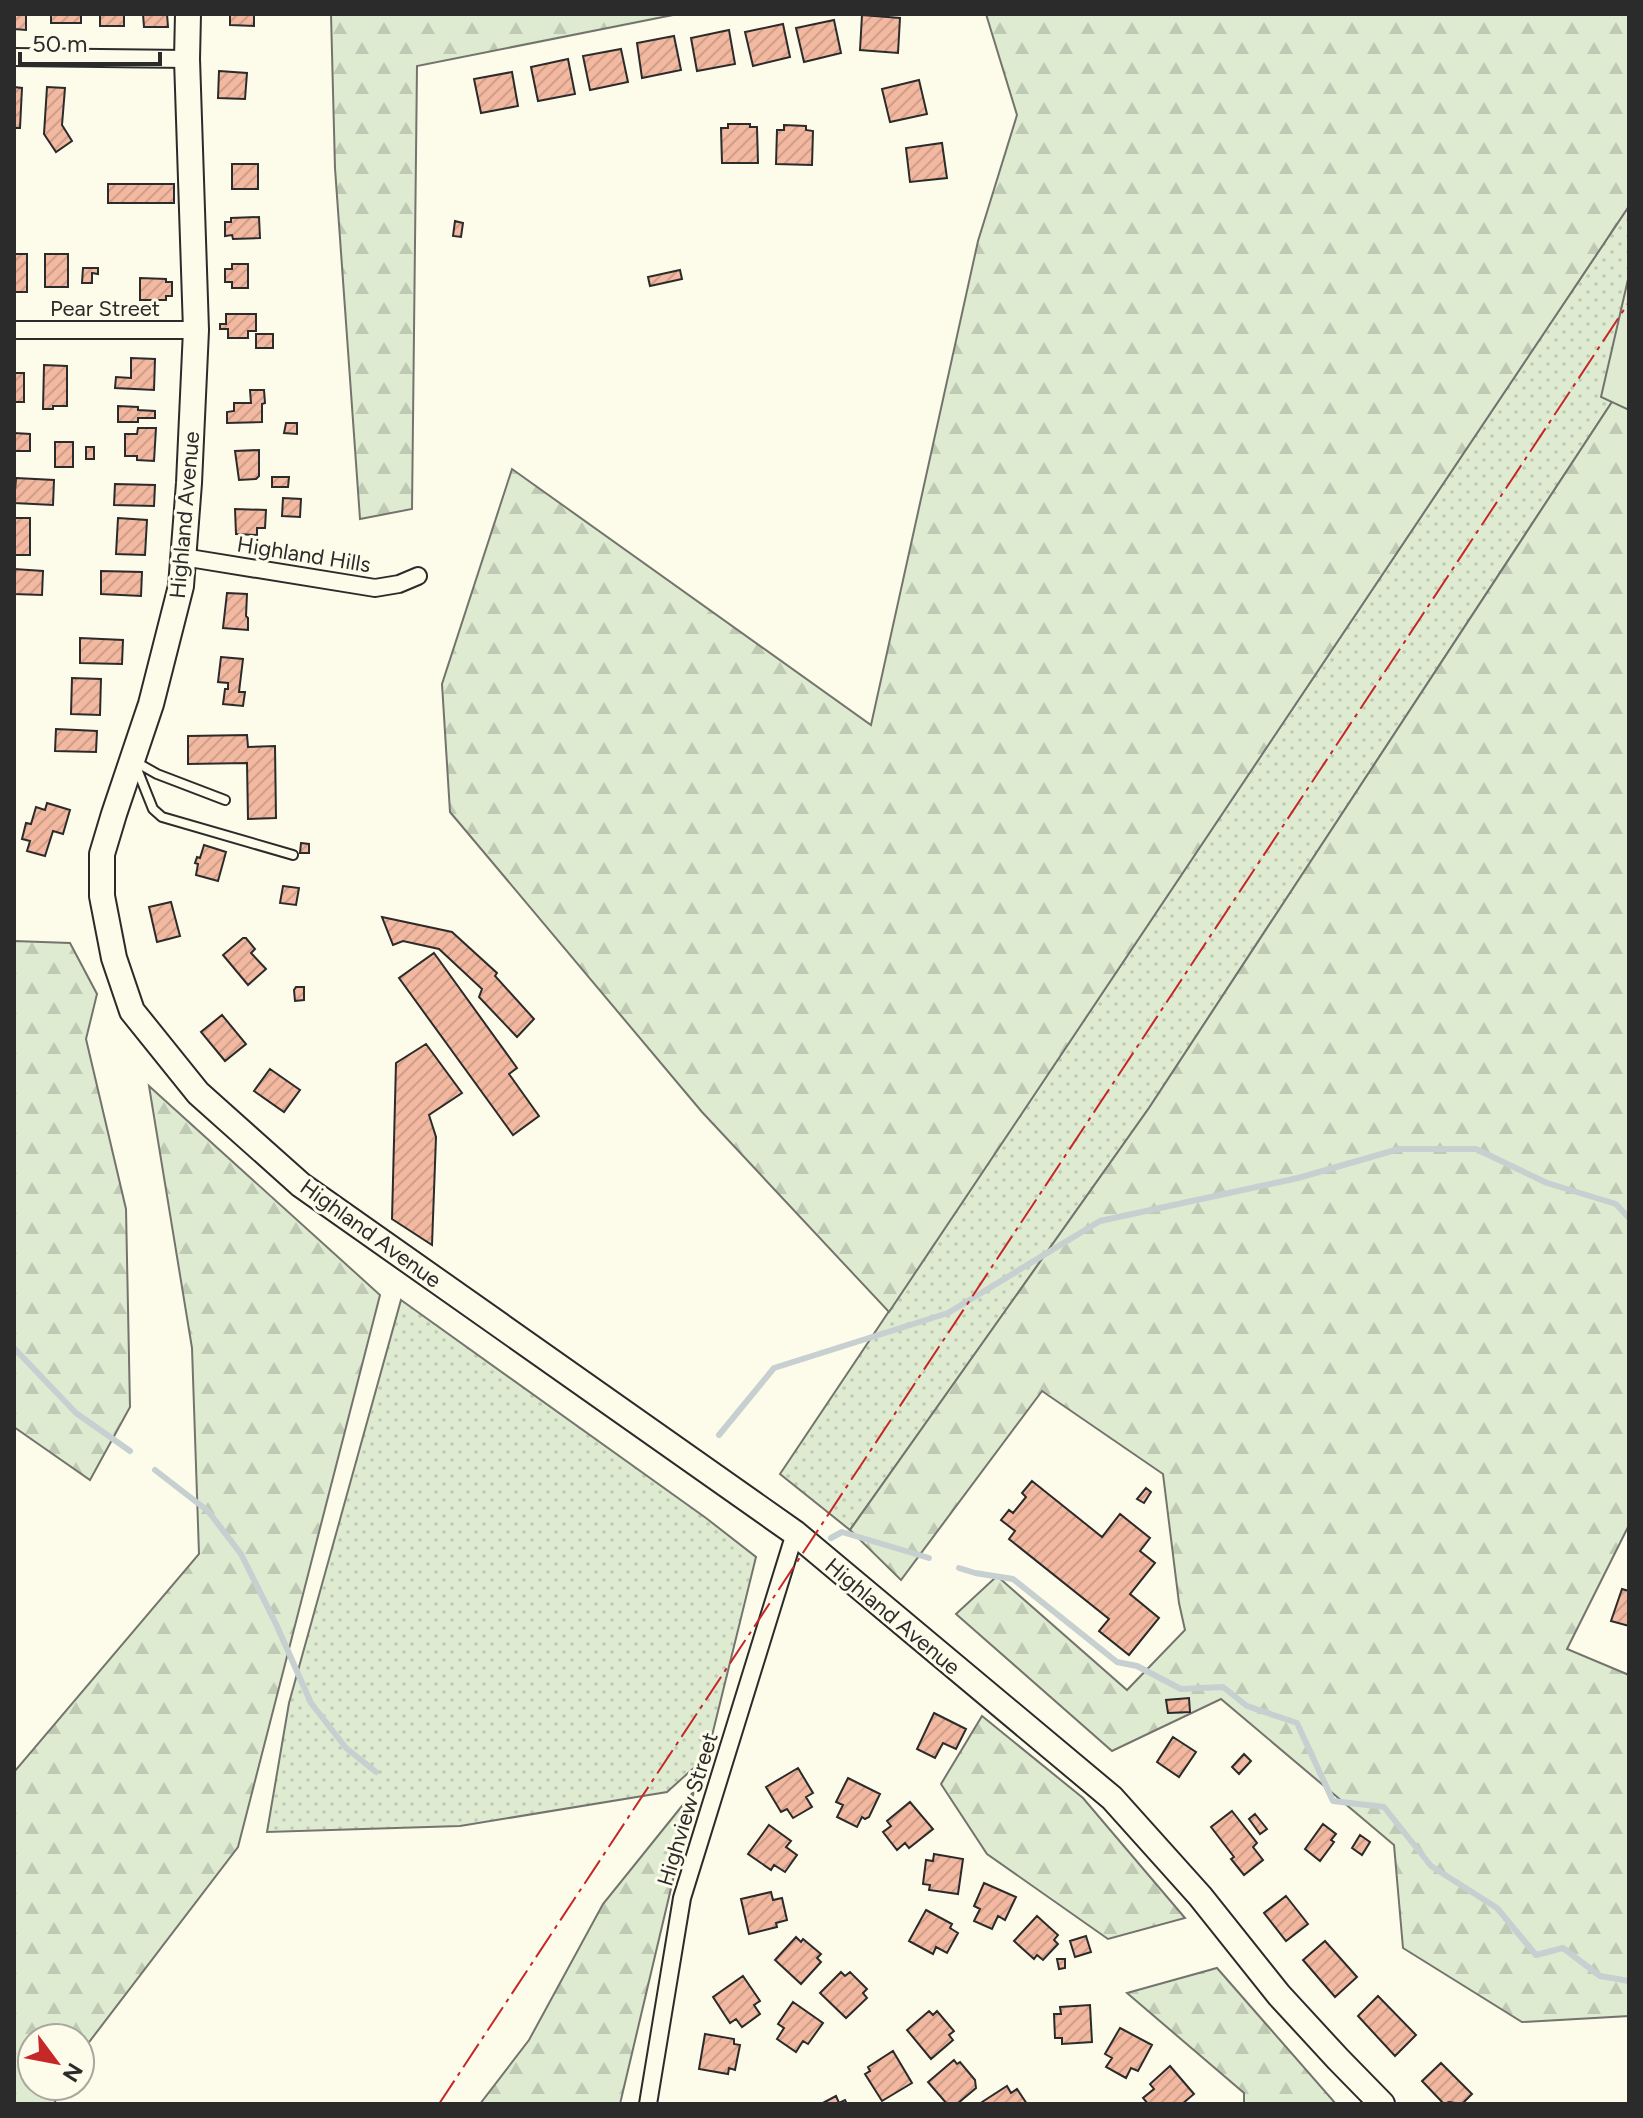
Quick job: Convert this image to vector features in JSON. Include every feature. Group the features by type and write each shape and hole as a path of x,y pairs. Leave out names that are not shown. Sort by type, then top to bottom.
{"main road":[{"name":"Highland Avenue","path":"188,14 196,330 181,586 151,704 102,854 102,896 114,958 132,1011 198,1093 301,1185 795,1533 1112,1798 1200,1896 1279,1995 1382,2104"}],"street":[{"path":"14,57 187,59"},
{"name":"Pear Street","path":"14,330 196,330"},
{"name":"Highland Hills","path":"183,557 375,588 399,584 418,576"},
{"name":"Highview Street","path":"648,2104 682,1898 795,1533"}],"lane":[{"path":"133,761 157,774 225,800"},
{"path":"133,761 153,809 162,817 293,855"}],"green space":[{"path":"331,14 678,14 417,66 412,509 360,519 335,168"},
{"path":"986,14 1629,14 1629,206 889,1312 702,1112 450,812 442,684 512,469 871,725 978,241 1017,115"},
{"path":"1629,206 1629,376 1149,1108 850,1530 780,1474"},
{"path":"1629,275 1629,410 1601,397"},
{"path":"1629,376 1629,1525 1567,1649 1629,1675 1629,2016 1522,2022 1403,1948 1394,1845 1221,1699 1112,1751 956,1614 997,1576 1127,1690 1185,1630 1163,1474 1042,1391 901,1580 850,1530 1149,1108"},
{"path":"14,941 70,943 97,994 86,1039 126,1209 130,1407 90,1480 14,1427"},
{"path":"149,1086 380,1295 238,1847 96,2033 96,2022 16,2022 16,2102 55,2102 14,2104 14,1772 199,1554 192,1348"},
{"path":"401,1300 756,1557 707,1756 667,1792 460,1826 267,1832 289,1703"},
{"path":"982,1716 1083,1798 1185,1918 1108,1939 987,1854 941,1784"},
{"path":"694,1791 620,2104 480,2104 529,2040 603,1904"},
{"path":"1217,1968 1336,2104 1244,2104 1244,2093 1127,1993"}],"building":[{"path":"14,14 26,14 26,30 14,29"},
{"path":"51,14 81,14 81,23 51,23"},
{"path":"100,14 124,14 124,26 100,26"},
{"path":"143,14 167,14 168,27 144,27"},
{"path":"230,14 254,14 254,26 230,25"},
{"path":"862,15 900,18 898,53 860,50"},
{"path":"834,20 841,53 804,62 796,28"},
{"path":"783,24 790,57 753,66 745,32"},
{"path":"729,30 735,64 697,71 691,38"},
{"path":"674,36 681,70 642,78 637,43"},
{"path":"621,49 628,82 590,90 583,56"},
{"path":"568,59 575,94 538,101 531,67"},
{"path":"219,71 247,73 245,99 218,98"},
{"path":"512,72 518,106 481,113 474,79"},
{"path":"919,80 927,114 890,122 882,89"},
{"path":"14,87 22,88 20,128 14,128"},
{"path":"47,87 65,88 62,125 72,141 56,152 44,134"},
{"path":"728,124 757,127 758,163 722,163 721,128 728,128"},
{"path":"784,125 806,126 806,130 813,131 812,165 776,164 777,130 784,130"},
{"path":"942,143 947,178 910,182 906,148"},
{"path":"232,164 258,164 258,189 232,189"},
{"path":"108,184 174,184 174,203 108,203"},
{"path":"259,217 260,238 233,239 232,235 225,236 225,222 231,222 231,218"},
{"path":"455,221 463,223 461,237 453,236"},
{"path":"14,254 27,254 27,292 14,292"},
{"path":"45,254 68,254 68,287 45,287"},
{"path":"232,264 248,264 248,288 232,288 232,282 225,282 225,269 232,269"},
{"path":"83,268 98,268 98,274 92,273 92,283 82,283"},
{"path":"680,270 682,279 650,286 648,277"},
{"path":"140,278 172,282 172,296 166,296 166,300 140,300"},
{"path":"226,314 256,314 256,331 248,331 248,338 228,338 228,329 220,329 220,324 226,324"},
{"path":"256,334 273,334 273,348 256,348"},
{"path":"131,358 155,359 154,390 115,388 116,377 131,378"},
{"path":"44,365 67,366 67,406 43,409"},
{"path":"14,373 24,373 24,402 14,402"},
{"path":"250,390 264,390 262,422 227,423 227,412 234,411 234,403 251,403"},
{"path":"118,406 155,411 155,418 118,422"},
{"path":"286,423 297,423 297,434 284,433"},
{"path":"138,428 156,428 154,461 125,456 125,434 137,434"},
{"path":"14,433 30,434 30,451 14,451"},
{"path":"55,442 73,442 73,467 55,467"},
{"path":"86,447 94,447 94,459 86,459"},
{"path":"259,450 259,476 239,480 235,451"},
{"path":"272,477 289,477 288,487 272,487"},
{"path":"16,478 54,480 53,505 14,503"},
{"path":"115,484 155,485 154,506 114,505"},
{"path":"283,498 301,499 300,517 282,516"},
{"path":"235,509 266,510 265,528 257,528 257,535 236,534"},
{"path":"14,518 30,518 30,555 14,555"},
{"path":"118,518 147,520 145,555 116,554"},
{"path":"14,569 43,571 42,595 14,594"},
{"path":"101,571 142,572 141,596 101,594"},
{"path":"227,593 247,594 248,630 223,628"},
{"path":"80,638 123,640 122,664 80,663"},
{"path":"221,657 243,659 239,692 245,692 243,706 223,704 228,683 218,682"},
{"path":"72,678 101,679 100,715 71,714"},
{"path":"56,729 97,731 96,752 55,751"},
{"path":"247,735 248,747 275,746 276,818 248,819 247,763 188,764 188,736"},
{"path":"47,803 70,810 63,834 53,831 45,856 27,851 30,841 22,839 26,823 31,824 36,807 45,810"},
{"path":"301,843 309,844 309,853 300,853"},
{"path":"204,845 226,852 218,881 196,875 198,864 195,863"},
{"path":"283,886 299,888 296,905 280,903"},
{"path":"171,902 180,936 157,942 149,907"},
{"path":"382,917 452,932 497,973 495,976 534,1019 517,1037 479,997 482,989 439,949 403,941 393,945"},
{"path":"243,938 255,949 251,953 266,969 248,985 223,955"},
{"path":"434,953 517,1068 509,1074 539,1116 513,1135 399,978"},
{"path":"296,987 304,987 304,1000 295,1001"},
{"path":"222,1015 246,1044 225,1061 201,1032"},
{"path":"426,1044 462,1093 429,1115 436,1137 432,1245 392,1219 396,1063"},
{"path":"270,1069 300,1090 284,1112 254,1091"},
{"path":"1032,1481 1102,1537 1120,1514 1150,1538 1140,1551 1155,1563 1130,1594 1159,1618 1129,1655 1099,1631 1109,1619 1009,1539 1015,1531 1001,1520 1009,1510 1013,1513 1026,1497 1022,1493"},
{"path":"1146,1488 1151,1492 1144,1503 1137,1499"},
{"path":"1622,1589 1629,1591 1629,1626 1611,1621"},
{"path":"1189,1698 1190,1712 1168,1713 1166,1700"},
{"path":"934,1713 966,1729 956,1749 943,1743 935,1758 917,1749"},
{"path":"1173,1737 1196,1752 1179,1777 1157,1762"},
{"path":"1244,1754 1251,1761 1239,1774 1232,1767"},
{"path":"798,1768 813,1793 806,1797 812,1807 793,1818 787,1809 781,1812 766,1787"},
{"path":"848,1778 880,1794 869,1817 862,1817 857,1827 837,1817 843,1805 836,1802"},
{"path":"910,1802 933,1829 909,1848 905,1843 897,1850 883,1832 891,1826 887,1821"},
{"path":"1232,1811 1257,1843 1253,1847 1263,1860 1244,1875 1211,1827"},
{"path":"1255,1814 1267,1829 1260,1834 1249,1819"},
{"path":"1323,1824 1336,1834 1320,1861 1305,1849"},
{"path":"769,1825 791,1841 786,1847 797,1855 785,1872 774,1865 771,1870 748,1854"},
{"path":"1360,1835 1370,1842 1362,1855 1352,1848"},
{"path":"934,1854 963,1859 958,1894 929,1890 930,1885 923,1884 926,1860 933,1861"},
{"path":"984,1883 1016,1897 1005,1920 998,1916 992,1929 974,1921 980,1909 974,1906"},
{"path":"771,1892 773,1900 782,1898 787,1920 776,1923 777,1927 749,1934 741,1899"},
{"path":"1286,1896 1308,1924 1286,1941 1264,1913"},
{"path":"926,1910 952,1924 950,1928 958,1933 947,1953 936,1947 933,1954 909,1941"},
{"path":"1037,1916 1058,1935 1054,1940 1058,1944 1043,1960 1037,1955 1034,1959 1014,1941"},
{"path":"1086,1936 1091,1952 1075,1957 1070,1941"},
{"path":"796,1937 821,1954 817,1958 821,1962 801,1984 775,1960"},
{"path":"1325,1941 1357,1977 1335,1997 1303,1960"},
{"path":"1057,1959 1065,1959 1065,1968 1059,1969"},
{"path":"841,1972 845,1976 850,1972 867,1989 863,1993 867,1998 846,2018 820,1993"},
{"path":"743,1976 760,2001 754,2005 760,2014 742,2027 736,2019 730,2023 713,1997"},
{"path":"1378,1996 1416,2035 1395,2056 1358,2016"},
{"path":"793,2002 823,2023 808,2044 803,2041 796,2052 777,2039 784,2028 778,2024"},
{"path":"1090,2005 1092,2042 1062,2044 1062,2038 1055,2038 1054,2014 1061,2014 1060,2007"},
{"path":"929,2011 933,2015 937,2011 954,2031 949,2035 953,2040 931,2059 907,2030"},
{"path":"1120,2028 1152,2045 1138,2071 1131,2068 1126,2078 1106,2067 1112,2058 1105,2054"},
{"path":"705,2034 734,2039 734,2044 740,2045 735,2070 729,2068 728,2074 699,2069"},
{"path":"893,2051 912,2083 882,2101 865,2074 870,2071 868,2067"},
{"path":"954,2060 957,2064 960,2062 975,2080 976,2088 957,2104 947,2104 928,2082"},
{"path":"1441,2063 1472,2094 1462,2104 1444,2104 1422,2081"},
{"path":"1170,2066 1194,2094 1182,2104 1148,2104 1143,2098 1154,2089 1150,2084"},
{"path":"1007,2086 1011,2093 1017,2089 1027,2104 983,2104 982,2102"},
{"path":"836,2096 839,2103 845,2100 847,2104 821,2104"}],"waterway":[{"path":"719,1435 774,1368 948,1313 1100,1221 1298,1178 1399,1149 1476,1149 1547,1183 1616,1204 1629,1218"},
{"path":"14,1348 76,1413 130,1451"},
{"path":"155,1470 208,1511 241,1554 311,1703 346,1748 376,1772"},
{"path":"831,1538 842,1532 929,1558"},
{"path":"959,1568 1013,1579 1117,1662 1137,1666 1181,1689 1223,1687 1247,1706 1297,1723 1333,1801 1384,1807 1431,1866 1497,1908 1536,1955 1563,1948 1600,1976 1629,1981"}],"power":[{"path":"439,2104 1629,302"}]}
